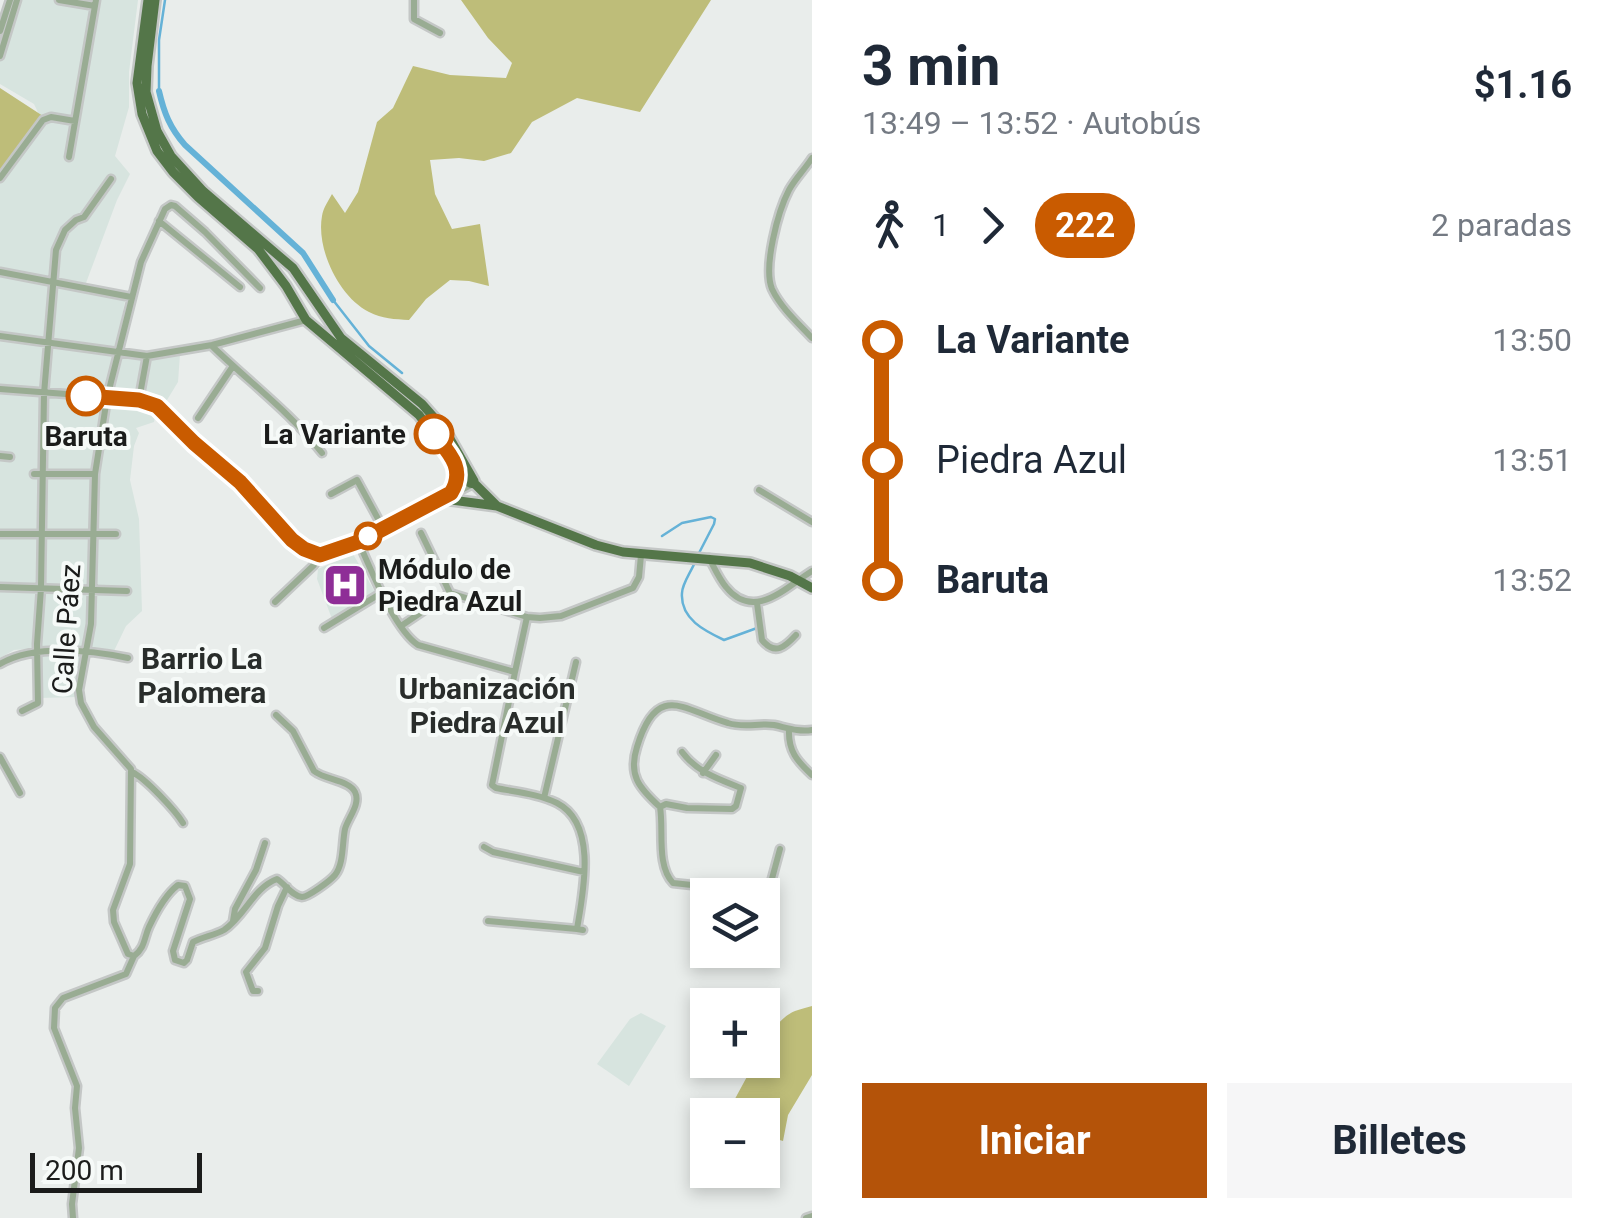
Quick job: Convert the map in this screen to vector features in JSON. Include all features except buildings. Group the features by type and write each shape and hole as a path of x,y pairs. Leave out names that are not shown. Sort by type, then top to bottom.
{"main road":[{"path":"152,0 137,83 150,138 173,172 258,249 298,299 304,297 300,282 276,252"},
{"path":"152,0 146,86 160,137 187,175 293,268 341,338"},
{"path":"286,286 306,320 419,415 470,483 497,506"},
{"path":"306,320 341,338 422,404 456,447 474,484"},
{"path":"444,498 456,483 456,462"},
{"path":"444,498 497,506 596,545 641,555 750,563 812,588"}],"street":[{"path":"0,56 10,0"},
{"path":"3,31 17,0"},
{"path":"59,0 95,3 69,157"},
{"path":"414,0 414,19 440,32"},
{"path":"0,178 47,118 75,122"},
{"path":"812,158 790,188 779,216 770,260 770,284 778,300 812,338"},
{"path":"22,712 38,704 38,474 56,250 66,230 84,217 111,179"},
{"path":"240,287 159,220 166,209 175,206 260,288"},
{"name":"Calle Páez","path":"159,220 141,262 107,398 95,474 91,624 80,690 81,704 94,726 132,771 174,808 183,823"},
{"path":"0,272 131,297"},
{"path":"0,336 147,356 212,345 306,320"},
{"path":"212,345 298,423 322,453"},
{"path":"139,400 147,356"},
{"path":"198,418 234,366"},
{"path":"0,389 139,400 157,406 240,482 292,540 320,555 358,542 474,484"},
{"path":"0,456 10,457"},
{"path":"38,474 95,474"},
{"path":"332,494 357,480 383,528"},
{"path":"759,490 812,522"},
{"path":"420,533 450,593 540,618 561,616 629,590 637,584 641,555"},
{"path":"0,534 116,534"},
{"path":"358,542 411,640 424,648 515,672"},
{"path":"275,602 320,555"},
{"path":"709,558 726,588 739,598 757,602 778,595 812,571"},
{"path":"0,587 127,591"},
{"path":"324,628 383,592"},
{"path":"401,626 450,593"},
{"path":"757,602 762,640 766,644 779,650 796,635"},
{"path":"488,921 580,929 584,851 577,823 565,808 544,798 492,785 527,616"},
{"path":"0,664 37,652 86,652 128,658"},
{"path":"544,798 576,662"},
{"path":"780,849 770,886 720,888 673,883 667,877 663,858 660,807 639,786 634,774 638,742 650,721 667,705 677,704 729,724 812,730"},
{"path":"73,1218 78,1086 54,1028 55,1008 63,998 126,974 150,925 178,885 185,886 190,899 173,952 175,960 184,963 194,942 226,929 272,880 277,878 298,896 309,896 337,873 346,825 357,799 350,786 314,772 293,730 276,716"},
{"path":"505,720 558,732"},
{"path":"789,729 792,755 812,775"},
{"path":"660,807 666,804 709,810 736,806 741,788 704,773 682,752"},
{"path":"704,773 716,756"},
{"path":"0,757 20,794"},
{"path":"132,771 130,864 113,910 126,951 134,956"},
{"path":"232,922 265,843"},
{"path":"484,847 584,872"},
{"path":"258,991 250,987 246,972 265,948 287,887"}],"shaded area":[{"path":"16,0 138,0 129,107 115,156 130,174 83,291 125,301 115,353 149,359 180,354 178,382 156,412 154,422 136,428 139,433 130,480 139,519 142,611 126,626 113,653 81,650 77,697 40,698 39,648 14,650 0,658 0,180 42,121 34,104 0,84 0,49"},
{"path":"461,0 711,0 640,112 577,98 532,122 511,153 484,161 430,160 435,194 452,229 480,224 489,286 450,280 426,299 409,320 384,317 358,305 339,284 326,257 321,229 323,213 332,194 345,213 358,192 377,122 393,108 413,66 450,75 506,78 512,63"},
{"path":"0,88 43,116 0,171"},
{"name":"Módulo de Piedra Azul","path":"353,554 375,592 332,619 317,579 318,569"},
{"path":"812,1006 812,1075 788,1115 783,1141 780,1098 735,1098 746,1078 780,1078 780,1022 797,1010"},
{"path":"641,1013 666,1026 629,1086 597,1064 630,1019"}],"waterway":[{"path":"159,91 159,40 165,0"},
{"path":"159,91 168,120 185,145 303,253 333,300"},
{"path":"333,300 369,346 402,373"},
{"path":"662,536 682,523 715,519 698,555"},
{"path":"695,562 682,593 689,617 724,640 757,628"}],"bus line":[{"name":"222","path":"86,396 139,400 157,406 240,482 292,540 320,555 358,542 451,493 458,480 456,462 434,434"}],"place":[{"name":"Baruta","path":"86,396"},
{"name":"La Variante","path":"434,434"},
{"name":"Módulo de Piedra Azul","path":"345,585"}],"district":[{"name":"Barrio La Palomera","path":"202,676"},
{"name":"Urbanización Piedra Azul","path":"487,706"}]}
